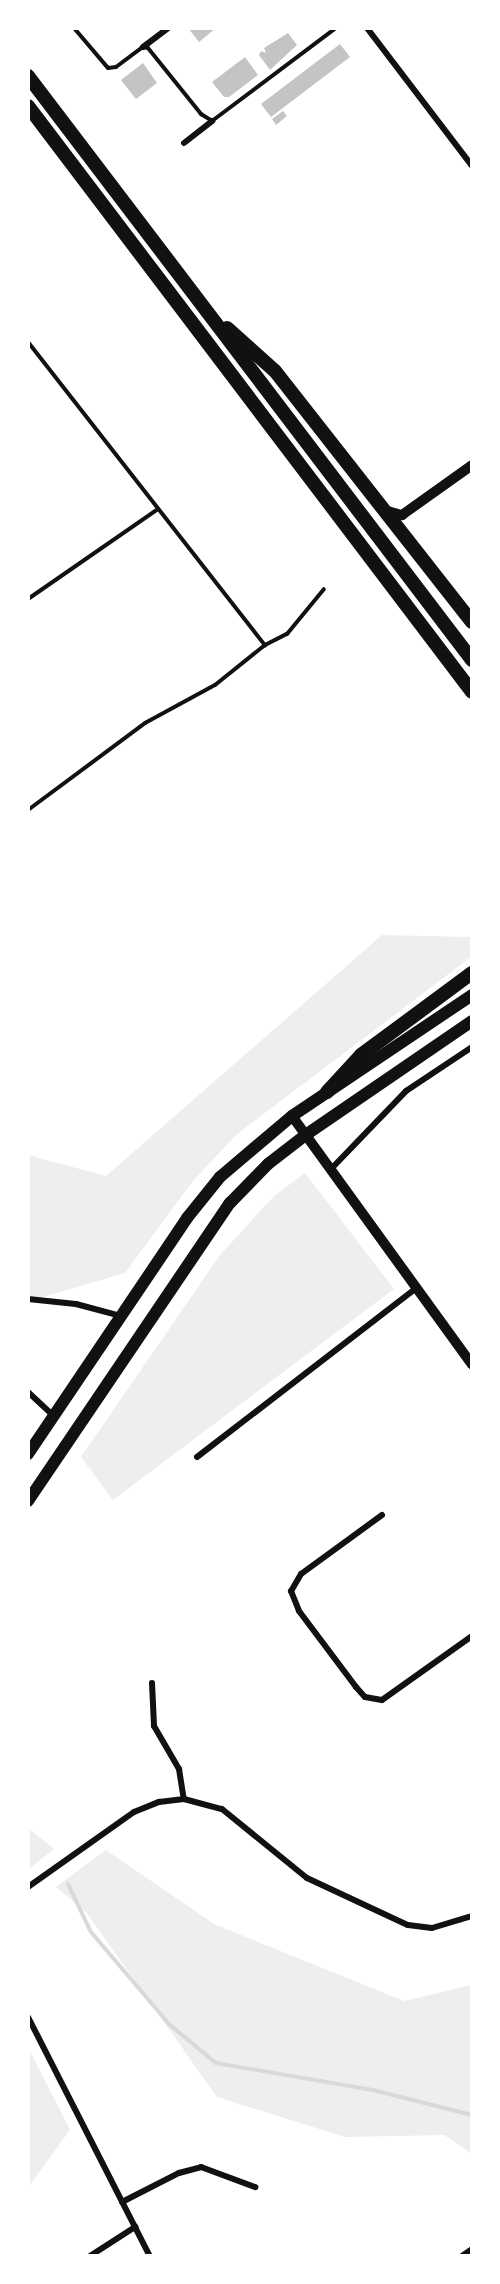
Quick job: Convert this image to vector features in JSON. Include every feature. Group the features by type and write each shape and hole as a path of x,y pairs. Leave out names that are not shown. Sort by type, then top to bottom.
{"highway":[{"path":"28,76 471,660"},
{"path":"28,106 471,692"},
{"path":"217,324 225,327 275,371 471,622"},
{"path":"327,1092 361,1055 471,973"}],"main road":[{"path":"384,510 402,514 471,465"},
{"path":"404,536 402,522 412,508"},
{"path":"28,1454 203,1197 250,1148 292,1116 471,995"},
{"path":"28,1501 213,1227 268,1164 307,1134 471,1021"},
{"path":"292,1116 332,1168 415,1289 471,1365"}],"street":[{"path":"143,47 168,28"},
{"path":"367,28 471,166"},
{"path":"184,144 212,121"},
{"path":"332,1168 406,1091 471,1047"},
{"path":"197,1457 415,1289"},
{"path":"28,1299 94,1308 121,1316"},
{"path":"28,1392 54,1416"},
{"path":"382,1515 301,1574 291,1591 299,1611 356,1688 365,1697 382,1700 471,1636"},
{"path":"152,1683 154,1726 179,1769 184,1799"},
{"path":"28,1887 134,1812 159,1802 184,1799 222,1809 308,1878 408,1925 432,1928 471,1916"},
{"path":"28,2017 150,2256"},
{"path":"122,2202 179,2173 201,2167 255,2187"},
{"path":"90,2256 135,2227"},
{"path":"462,2256 471,2249"}],"lane":[{"path":"74,28 108,68 116,67 143,47 152,50 201,114 212,121 336,28"},
{"path":"29,342 266,645"},
{"path":"28,599 158,509"},
{"path":"28,810 145,723 215,685 266,645 300,623 324,589"}],"shaded area":[{"path":"382,935 471,937 471,957 236,1135 192,1182 125,1273 29,1301 28,1155 106,1176"},
{"path":"305,1173 394,1289 113,1500 81,1457 220,1255 274,1196"},
{"path":"29,1829 54,1849 28,1869"},
{"path":"106,1850 214,1924 404,2001 471,1985 471,2153 444,2135 345,2137 217,2097 86,1912 56,1887"},
{"path":"29,2049 70,2130 29,2186"}],"building":[{"path":"188,28 216,28 199,42"},
{"path":"288,33 297,45 270,70 259,55 261,51 266,53 264,48"},
{"path":"340,44 350,57 271,117 261,104"},
{"path":"245,57 258,75 229,97 224,97 212,82"},
{"path":"143,63 157,83 136,99 121,80"},
{"path":"283,111 287,116 276,125 272,119"}],"waterway":[{"path":"68,1884 91,1932 169,2024 216,2063 373,2090 472,2115"}]}
